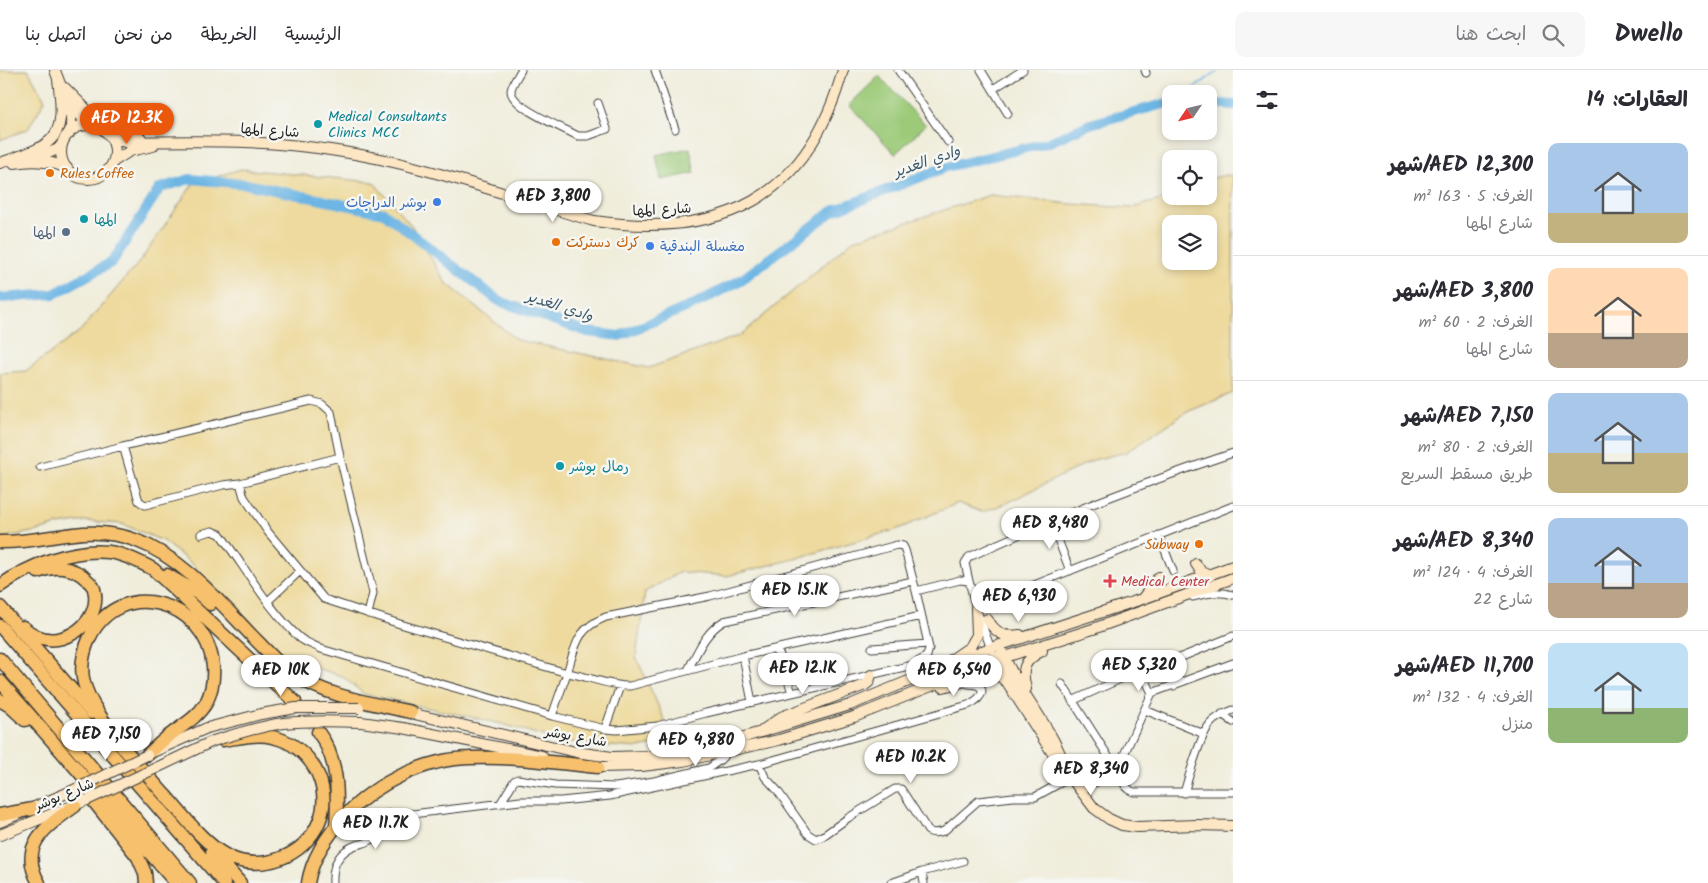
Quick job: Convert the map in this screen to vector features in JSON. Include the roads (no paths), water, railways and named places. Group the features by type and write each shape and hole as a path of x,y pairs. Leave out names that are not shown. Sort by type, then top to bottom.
{"highway":[{"path":"0,542 15,542 82,532 106,533 135,540 187,571 281,665 306,682 353,699 411,712"},
{"path":"1,590 16,574 41,563 68,555 110,552 162,572 199,594 290,676 317,690 326,690"},
{"path":"0,607 29,632 45,639 58,639 68,636 85,625 93,609 95,598 94,588 89,582 76,570 69,569 47,569 1,590"},
{"path":"153,569 295,702"},
{"path":"123,748 97,711 89,696 82,671 83,657 91,634 105,617 122,606 133,603 156,602 176,609 198,628 208,643 213,680 205,704 196,716 169,735 147,755"},
{"path":"0,607 240,883"},
{"path":"0,626 224,883"},
{"path":"0,659 190,883"},
{"path":"0,681 176,883"},
{"path":"0,689 138,857 146,873 146,883"},
{"path":"0,700 10,706 43,739"},
{"path":"318,732 330,753 335,773 338,801 336,827"},
{"path":"165,795 213,846 226,856 256,863 268,862 287,856 303,845 319,821 323,806 322,788 318,775 308,758 293,745 271,736 213,741"},
{"path":"308,883 311,869 324,844 336,827 358,803 380,787 412,771 446,761 468,758 598,767"},
{"path":"39,883 32,857 36,840 53,822 75,806"},
{"path":"0,815 33,809"},
{"path":"106,816 126,834 166,883"}],"main road":[{"name":"شارع المها","path":"110,136 125,142 254,142 338,151 414,166 594,221 628,225 670,225 698,221 726,213 757,198 784,179 796,167 816,140 830,110 842,70"},
{"path":"59,77 76,111 82,118 110,136 114,145 114,161 108,170 96,178 80,178 67,168 62,157 62,144"},
{"path":"59,77 72,125 69,134"},
{"path":"59,77 89,114 107,127 152,141"},
{"path":"0,164 40,149 52,139 60,125 59,77"},
{"path":"0,164 32,160 58,149 76,128 91,125"},
{"name":"شارع المها","path":"114,161 130,151 176,142"},
{"path":"32,160 67,168"},
{"path":"1196,564 1202,573 1211,575"},
{"name":"شارع بوشر","path":"0,822 76,790 207,728 260,714 296,708 359,708 411,712 567,750 612,757 648,756 718,745 850,705 995,647 1142,600 1233,566"},
{"path":"1142,600 1159,577"},
{"name":"شارع بوشر","path":"0,835 75,806 213,741 282,723 318,720 361,722 403,728 598,767 642,766 727,753 835,723 1000,659 1159,606 1233,578"},
{"path":"942,667 970,647 974,641 978,629 976,608"},
{"path":"987,619 999,634 1005,636 1034,631 1042,633"},
{"path":"1028,698 1023,674 1026,663 1032,656 1092,629"},
{"path":"995,647 1007,682 1053,754 1094,808 1109,819 1122,825 1137,827 1233,826"},
{"path":"1000,659 1028,698 1060,751 1069,774"},
{"path":"906,696 996,675 1007,682"},
{"path":"760,733 781,716 868,684 870,676"},
{"path":"1197,825 1233,830"}],"street":[{"path":"521,70 511,90 513,98 521,107 578,136 588,136 607,129 598,104"},
{"path":"655,70 675,129"},
{"path":"898,70 948,142"},
{"path":"982,70 1008,114"},
{"path":"993,89 1023,70"},
{"path":"40,467 311,401 322,404 331,412 373,593 368,614"},
{"path":"123,446 139,501 145,505 340,457"},
{"path":"995,647 976,608 965,563 969,557 1051,521 1167,475 1233,453"},
{"path":"240,483 244,497 268,532 324,599 368,614 567,673 582,675 620,686 630,686 743,656 921,616"},
{"path":"976,608 1233,506"},
{"path":"1051,521 1070,571"},
{"path":"201,534 212,532 220,534 268,601 301,639 321,649 552,716 605,729 628,730 870,676 917,662 926,656 929,648 904,550 902,546 897,545 710,596 634,613 606,617 593,622 583,632 576,645 552,716"},
{"path":"1159,535 1173,571"},
{"path":"268,601 300,571"},
{"path":"916,591 960,580 969,581"},
{"path":"688,670 706,636 714,627 724,621 913,581"},
{"path":"1159,606 1209,593 1222,592 1233,595"},
{"path":"976,608 987,619 995,647"},
{"path":"1174,686 1166,668 1167,663 1233,636"},
{"path":"872,648 928,644"},
{"path":"768,650 774,650 780,655 792,693"},
{"path":"743,656 752,702"},
{"path":"759,764 765,778 777,790 808,834 816,838 823,836 895,789 900,789 903,792 928,831 932,834 938,833 944,831 978,801 1013,797 1035,797 1069,774 1090,785 1117,770 1152,694 1233,663"},
{"path":"1072,701 1140,672 1152,694"},
{"path":"332,883 332,871 340,855 354,846 370,841 377,832 381,818 387,814 412,814 520,801 561,801 610,796 759,764 968,705 976,702 981,697 980,687 975,684 955,684"},
{"path":"1062,684 1129,791 1233,792"},
{"path":"605,729 620,686"},
{"path":"1145,710 1204,734"},
{"path":"1184,793 1204,734 1210,723 1222,714 1233,710"},
{"path":"1222,714 1233,722"},
{"path":"500,804 514,781 518,779 555,785 607,787 654,781 709,768 727,753"},
{"path":"510,788 514,797 520,801"},
{"path":"891,883 963,861"},
{"path":"922,872 924,883"}],"waterway":[{"name":"وادي الغدير","path":"1198,85 1219,70"},
{"name":"وادي الغدير","path":"0,298 54,294 112,262 160,188 190,179 246,184 384,213 499,301 588,332 619,336 695,304 741,280 833,211 946,167 1047,143 1090,124 1162,104"},
{"name":"وادي الغدير","path":"1218,104 1233,105"}],"tunnel":[{"path":"295,702 318,732"}],"place":[{"name":"Medical Consultants Clinics MCC","path":"318,124"},
{"name":"Rules Coffee","path":"50,173"},
{"name":"بوشر الدراجات","path":"437,202"},
{"name":"المها","path":"84,219"},
{"name":"المه‍ا","path":"66,232"},
{"name":"كرك دستركت","path":"556,242"},
{"name":"مغسلة البندقية","path":"650,246"},
{"name":"رمال بوشر","path":"560,466"},
{"name":"Subway","path":"1199,544"},
{"name":"Medical Center","path":"1110,581"}]}
